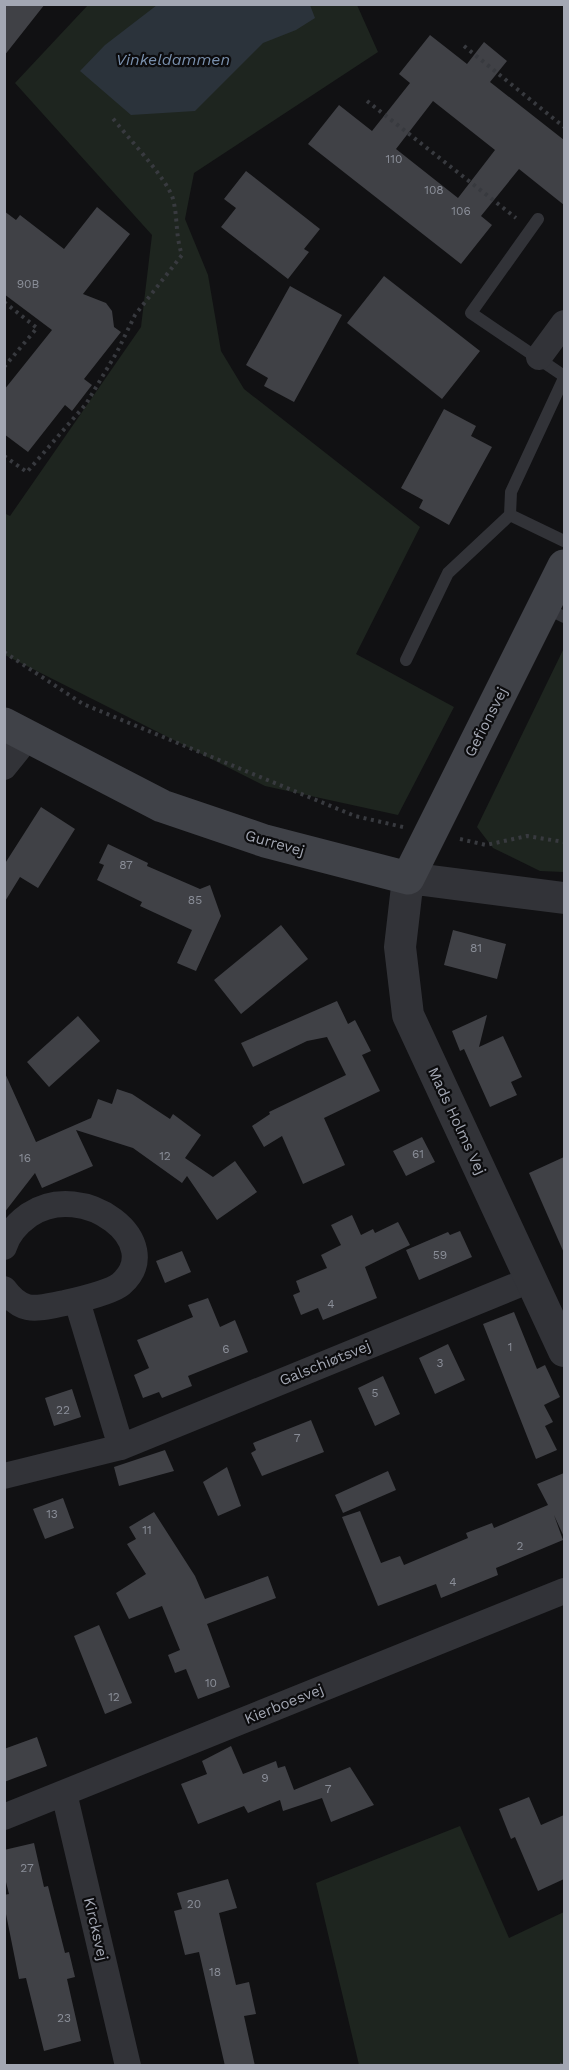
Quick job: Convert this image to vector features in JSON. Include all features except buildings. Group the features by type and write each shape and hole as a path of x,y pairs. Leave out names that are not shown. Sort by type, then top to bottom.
{"main road":[{"name":"Gefionsvej","path":"408,878 554,612 564,566"},
{"name":"Gurrevej","path":"16,731 162,806 265,841 408,878"}],"street":[{"path":"539,357 564,323"},
{"path":"4,767 16,731"},
{"name":"Gurrevej","path":"408,878 564,898"},
{"name":"Mads Holms Vej","path":"408,878 400,947 408,1015 564,1351"},
{"path":"4,1247 7,1238 19,1222 39,1209 65,1203 89,1206 109,1217 127,1233 135,1252 132,1271 120,1285 77,1301 32,1309 14,1302 4,1289"},
{"name":"Galschiøtsvej","path":"4,1476 121,1447 530,1280"},
{"path":"77,1301 121,1447"},
{"name":"Kierboesvej","path":"4,1817 564,1591"},
{"name":"Kircksvej","path":"64,1792 128,2066"}],"lane":[{"path":"406,660 448,573 510,515 511,492 564,377 539,357 471,313 534,224"},
{"path":"510,515 564,541"}],"path":[{"path":"464,46 564,127"},
{"path":"367,101 534,224"},
{"path":"4,456 27,472 86,404 117,352 135,315 182,255 176,236 173,199 162,180 111,116"},
{"path":"4,367 37,327 5,305"},
{"path":"4,652 83,704 355,816 486,845 527,836 564,842"},
{"path":"561,2066 564,2059"}],"shaded area":[{"path":"88,5 357,5 378,52 194,173 185,219 208,275 221,351 244,389 420,527 356,654 454,707 398,815 265,786 5,655 4,513 10,516 141,327 152,235 15,83"},
{"path":"564,648 564,872 540,871 493,848 477,827"},
{"path":"460,1826 509,1938 564,1912 564,2065 359,2065 316,1883"}],"water":[{"name":"Vinkeldammen","path":"157,5 310,5 315,18 296,30 263,43 195,111 131,115 80,71 105,45"}]}
